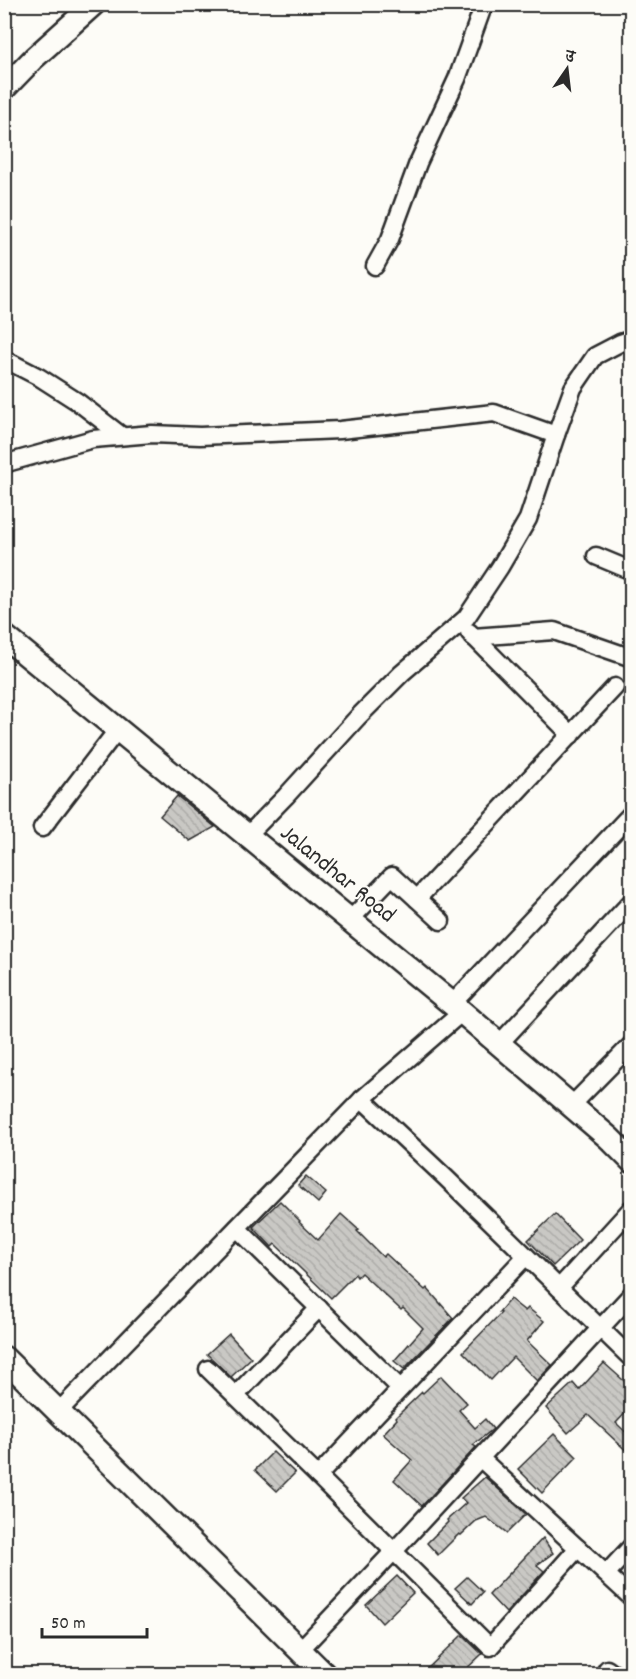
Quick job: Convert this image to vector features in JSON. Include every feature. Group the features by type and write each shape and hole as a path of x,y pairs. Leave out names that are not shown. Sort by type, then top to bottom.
{"main road":[{"name":"Jalandhar Road","path":"4,636 457,1008 609,1138 632,1161"},
{"path":"4,1358 324,1674"}],"street":[{"path":"4,89 34,58 94,4"},
{"path":"375,266 390,238 418,163 457,79 484,4"},
{"path":"247,836 394,680 466,618 528,519 573,388 595,357 632,339"},
{"path":"4,359 39,377 78,402 122,436"},
{"path":"4,466 7,463 93,439 152,434 200,436 340,430 494,413 556,435"},
{"path":"596,556 632,571"},
{"path":"460,623 571,735"},
{"path":"473,637 554,631 632,658"},
{"path":"417,899 615,687"},
{"path":"42,828 118,729"},
{"path":"59,1411 362,1099 457,1008 628,822"},
{"path":"350,920 392,876 441,921"},
{"path":"499,1044 632,901"},
{"path":"572,1106 632,1044"},
{"path":"362,1099 632,1359"},
{"path":"559,1288 632,1208"},
{"path":"237,1228 400,1389"},
{"path":"318,1476 526,1256"},
{"path":"300,1650 632,1294"},
{"path":"236,1395 318,1308"},
{"path":"208,1369 489,1647 578,1548"},
{"path":"480,1458 632,1598"},
{"path":"606,1574 632,1546"}],"building":[{"path":"177,796 215,827 190,841 160,816"},
{"path":"306,1176 326,1193 318,1203 298,1185"},
{"path":"280,1201 318,1240 341,1214 383,1257 386,1254 425,1290 427,1288 453,1318 404,1369 394,1361 423,1328 361,1273 357,1277 355,1274 331,1298 275,1244 272,1247 253,1227"},
{"path":"555,1214 580,1240 553,1266 528,1240"},
{"path":"510,1299 525,1311 528,1308 544,1321 527,1341 552,1365 537,1381 513,1357 491,1380 463,1352 501,1313 499,1312"},
{"path":"229,1334 251,1358 231,1377 207,1354"},
{"path":"604,1363 632,1388 632,1406 616,1423 632,1438 632,1456 588,1415 568,1433 546,1408 573,1383 579,1390"},
{"path":"441,1376 467,1403 459,1410 475,1428 485,1419 493,1429 473,1445 476,1447 422,1506 394,1480 412,1460 383,1434 397,1419 396,1417"},
{"path":"554,1434 577,1457 542,1493 518,1469"},
{"path":"273,1452 295,1473 277,1491 255,1470"},
{"path":"485,1477 526,1514 507,1533 486,1517 476,1521 438,1555 427,1543 466,1503 461,1498"},
{"path":"543,1538 553,1553 537,1565 544,1571 506,1613 489,1595"},
{"path":"397,1576 413,1593 382,1623 366,1605"},
{"path":"467,1577 483,1592 472,1604 455,1588"},
{"path":"462,1635 482,1654 461,1674 422,1674"}]}
